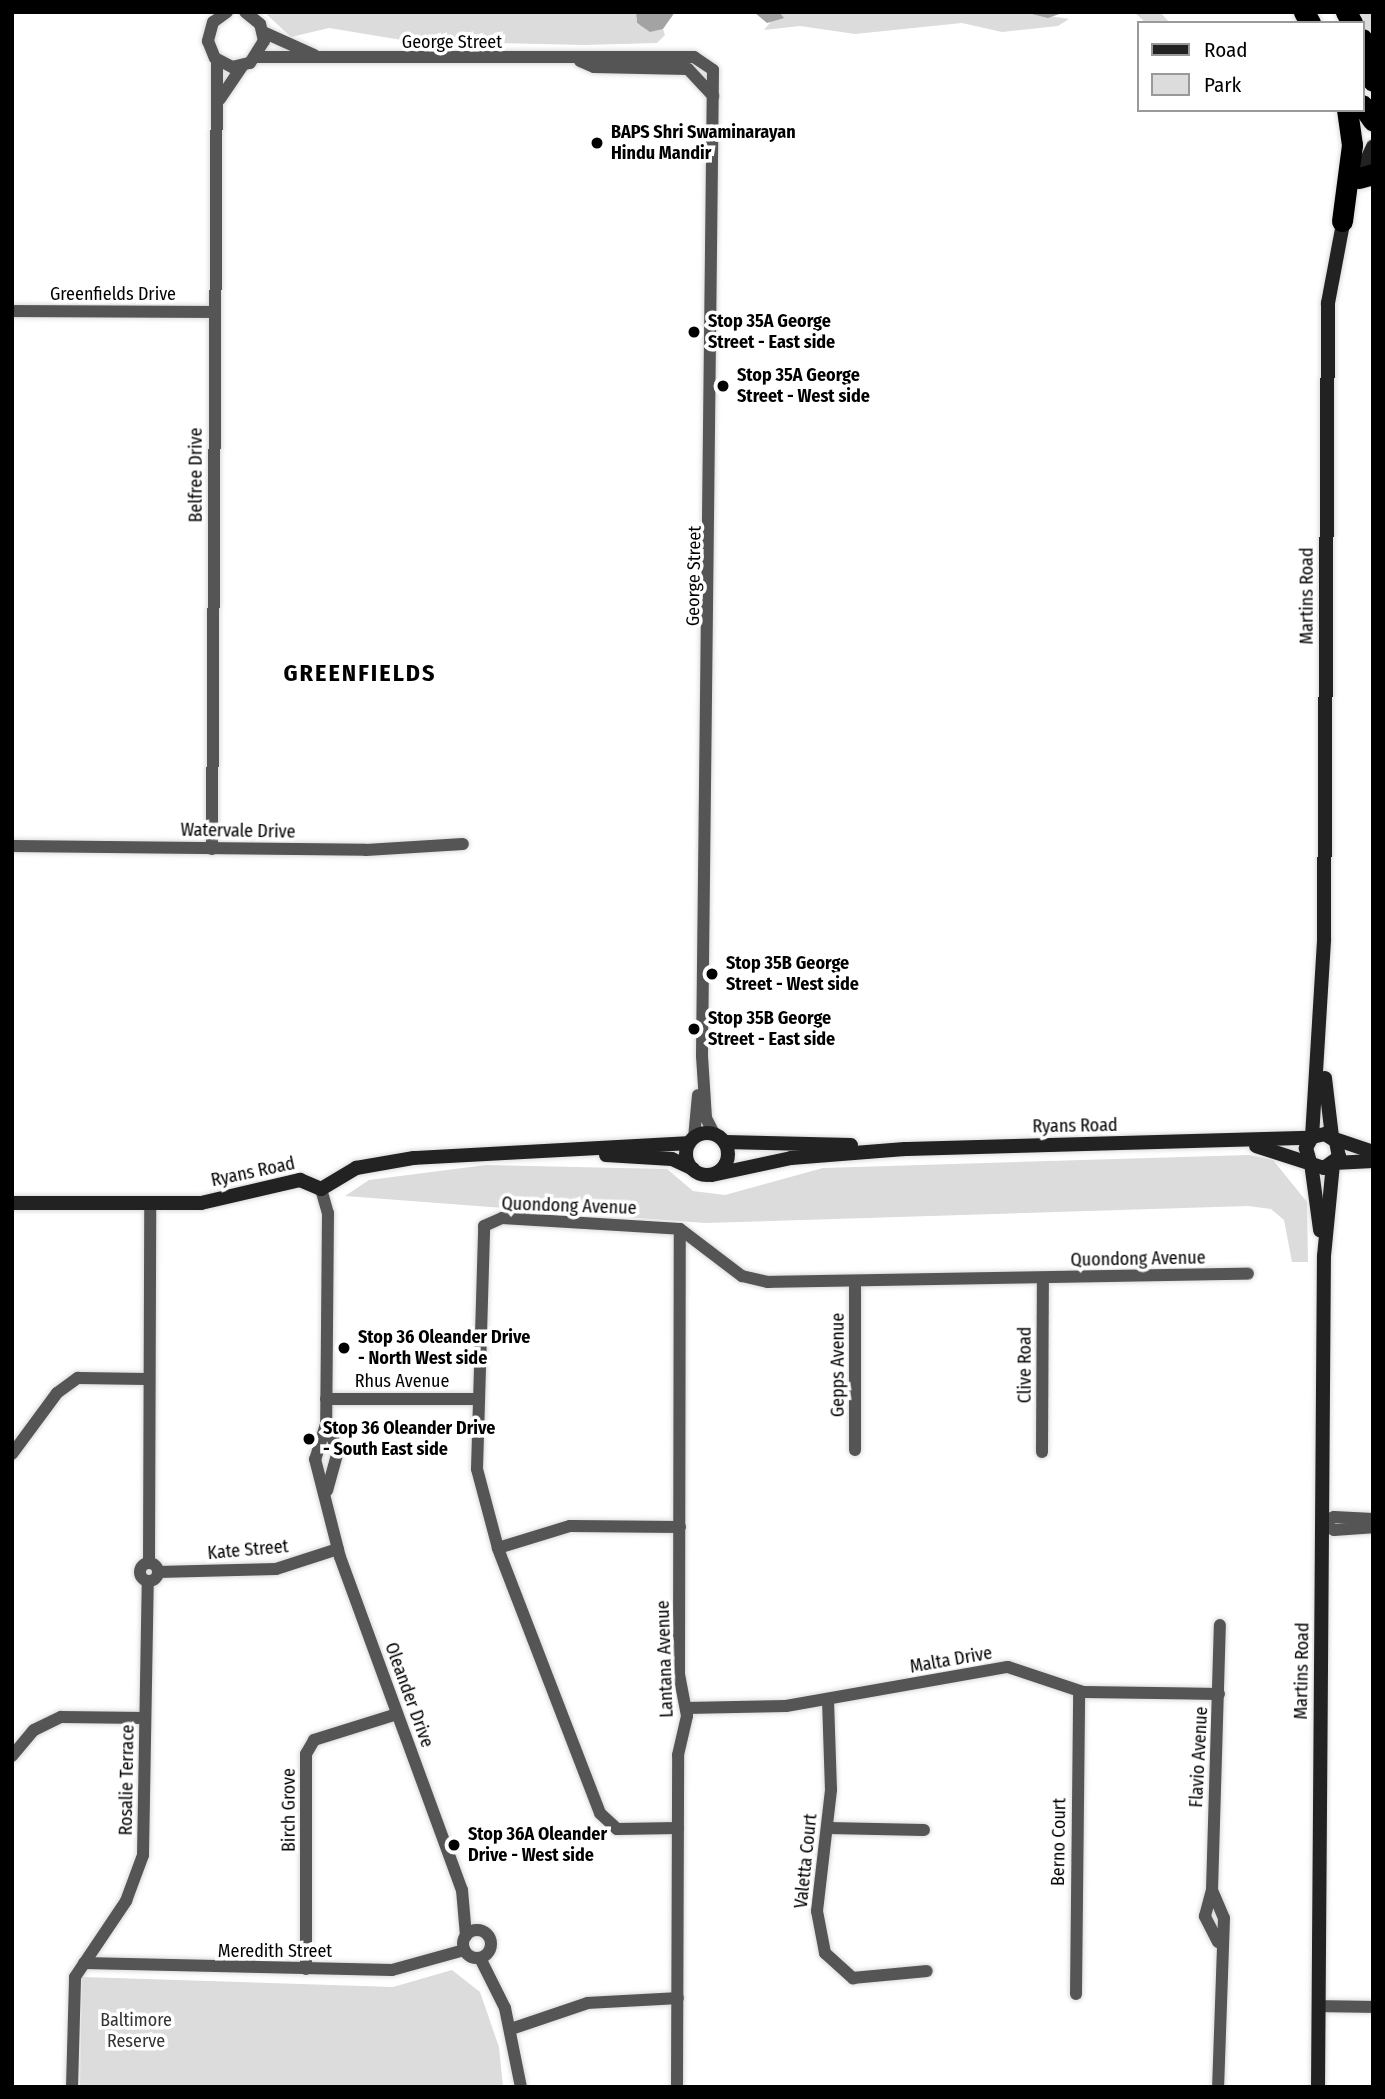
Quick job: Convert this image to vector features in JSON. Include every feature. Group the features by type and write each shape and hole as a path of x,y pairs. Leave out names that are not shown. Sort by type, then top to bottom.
{"highway":[{"path":"1342,221 1352,145 1347,112"}],"street":[{"path":"218,102 242,66 257,57 263,32 245,12"},
{"name":"Belfree Drive","path":"212,849 213,312 218,60 208,41 222,13"},
{"name":"George Street","path":"263,32 324,59"},
{"name":"George Street","path":"257,57 580,61 596,55 694,57 713,70 702,1056 706,1118 719,1138"},
{"path":"218,60 242,66"},
{"name":"Martins Road","path":"1324,1256 1310,1163 1322,1052 1328,303 1342,221 1366,176 1373,147"},
{"name":"Greenfields Drive","path":"12,311 213,312"},
{"name":"Watervale Drive","path":"12,846 212,849 463,844"},
{"name":"Martins Road","path":"1318,2087 1324,1256 1334,1138 1322,1052"},
{"name":"George Street","path":"691,1141 702,1056"},
{"path":"535,1151 672,1159 693,1170 712,1175 727,1162 719,1138"},
{"name":"Ryans Road","path":"691,1141 719,1138 905,1149"},
{"path":"1334,1138 1373,1152"},
{"name":"Ryans Road","path":"712,1175 791,1158 905,1149 1246,1143 1334,1138"},
{"path":"321,1189 367,1166 469,1152 535,1151 691,1141 693,1170"},
{"name":"Ryans Road","path":"1246,1143 1310,1163 1333,1163"},
{"path":"1333,1163 1373,1161"},
{"name":"Ryans Road","path":"12,1203 150,1204 227,1200 306,1180 321,1189"},
{"name":"Oleander Drive","path":"321,1189 328,1213 326,1424 315,1459 327,1491 338,1549 466,1910 479,1930"},
{"path":"150,1204 148,1379 154,1567"},
{"name":"Quondong Avenue","path":"678,1828 617,1829 600,1814 498,1548 479,1486 479,1237 488,1222 680,1229 753,1280 855,1281 1248,1274"},
{"name":"Lantana Avenue","path":"677,2087 678,1828 686,1707 679,1674 680,1229"},
{"name":"Clive Road","path":"1042,1452 1043,1278"},
{"name":"Gepps Avenue","path":"855,1281 855,1450"},
{"path":"12,1454 72,1382 148,1379"},
{"name":"Rhus Avenue","path":"326,1399 477,1399"},
{"name":"Oleander Drive","path":"326,1424 338,1451 327,1491"},
{"path":"1322,1524 1334,1517 1373,1519"},
{"path":"1322,1524 1334,1530 1373,1527"},
{"path":"498,1548 570,1526 680,1527"},
{"name":"Kate Street","path":"154,1567 276,1569 338,1549"},
{"name":"Rosalie Terrace","path":"72,2087 73,1984 126,1901 143,1855 148,1582 154,1567"},
{"name":"Flavio Avenue","path":"1218,2087 1218,1942 1205,1916 1212,1890 1220,1625"},
{"name":"Malta Drive","path":"686,1707 828,1700 1008,1667 1079,1691 1219,1694"},
{"name":"Berno Court","path":"1076,1994 1079,1691"},
{"name":"Valetta Court","path":"828,1700 828,1828 818,1930 832,1964 853,1978 927,1971"},
{"name":"Birch Grove","path":"306,1969 306,1754 314,1740 397,1714"},
{"path":"12,1756 34,1730 61,1717 145,1718"},
{"path":"828,1828 924,1830"},
{"name":"Oleander Drive","path":"464,1950 466,1910"},
{"path":"466,1936 479,1930 490,1941 480,1958"},
{"path":"464,1950 480,1958 511,2029 521,2087"},
{"name":"Meredith Street","path":"84,1963 391,1970 464,1950"},
{"path":"511,2029 587,2003 678,1998"},
{"path":"1318,2006 1373,2007"}],"green space":[{"path":"264,12 636,12 637,24 663,29 665,35 657,43 584,45 408,41 329,28 291,37"},
{"path":"779,12 1024,12 1069,19 1058,26 1002,32 962,23 855,34 800,26 764,30"},
{"path":"1134,12 1160,12 1168,21 1144,21"},
{"path":"1346,12 1373,12 1373,56 1364,21 1359,21"},
{"path":"1249,1155 1273,1160 1307,1202 1308,1262 1292,1262 1284,1220 1271,1209 1248,1206 705,1223 345,1196 369,1180 486,1165 667,1169 693,1191 725,1195 823,1168"},
{"name":"Baltimore Reserve","path":"452,1970 480,1992 499,2047 503,2087 80,2087 82,1977 393,1987"}],"shaded area":[{"path":"636,12 675,12 663,29 650,32 637,23"},
{"path":"754,12 779,12 784,18 767,23"},
{"path":"1024,12 1065,12 1048,18"}],"place":[{"name":"BAPS Shri Swaminarayan Hindu Mandir","path":"597,143"},
{"name":"Stop 35A George Street - East side","path":"694,332"},
{"name":"Stop 35A George Street - West side","path":"723,386"},
{"name":"Stop 35B George Street - West side","path":"712,974"},
{"name":"Stop 35B George Street - East side","path":"694,1029"},
{"name":"Stop 36 Oleander Drive - North West side","path":"344,1348"},
{"name":"Stop 36 Oleander Drive - South East side","path":"309,1439"},
{"name":"Stop 36A Oleander Drive - West side","path":"454,1845"}],"district":[{"name":"GREENFIELDS","path":"360,674"}]}
